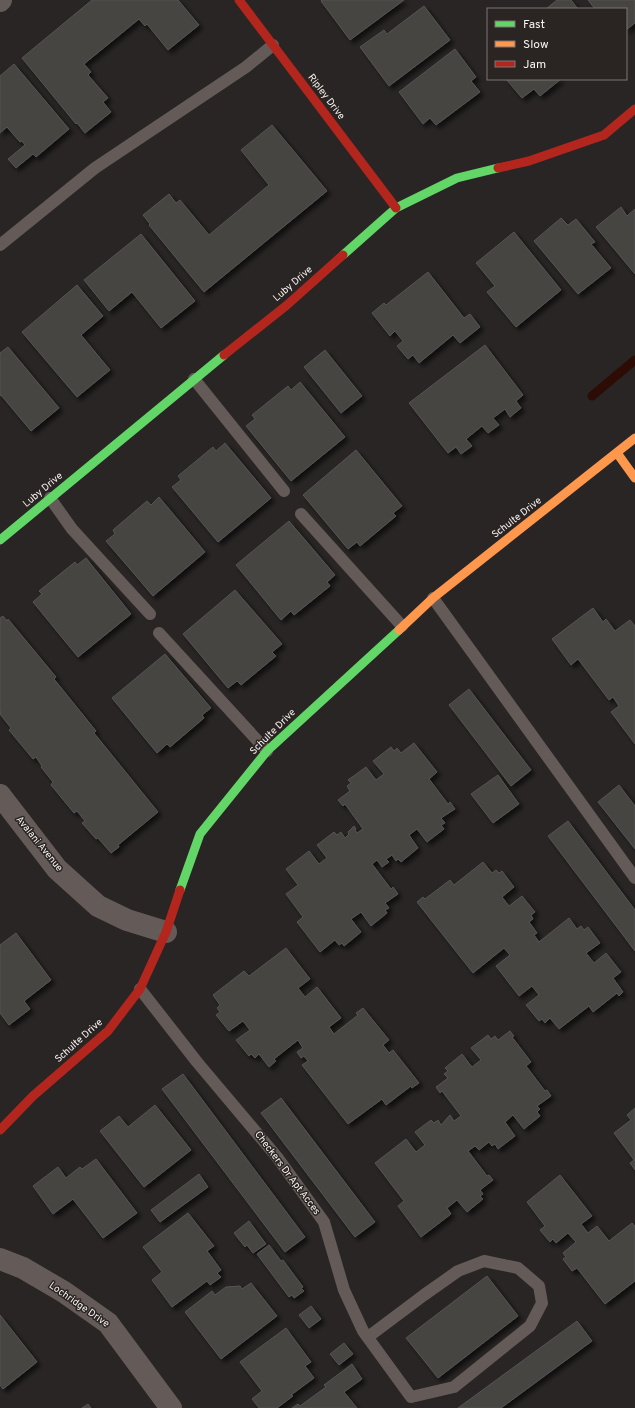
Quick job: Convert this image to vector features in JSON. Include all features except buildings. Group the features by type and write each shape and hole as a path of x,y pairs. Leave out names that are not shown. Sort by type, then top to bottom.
{"street":[{"name":"Ripley Drive","path":"239,0 396,208"},
{"name":"Luby Drive","path":"0,540 194,379 287,305 396,208 457,178 529,160 604,135 635,109"},
{"name":"Schulte Drive","path":"0,1130 32,1096 108,1031 140,989 166,932 200,834 267,752 433,598 635,438"},
{"path":"617,453 635,478"},
{"name":"Avalani Avenue","path":"0,795 57,869 98,906 128,920 166,932"},
{"name":"Lochridge Drive","path":"0,1259 23,1268 64,1292 108,1323 172,1408"}],"lane":[{"path":"0,245 96,168 246,67 273,45"},
{"path":"194,379 284,491"},
{"path":"50,498 72,529 150,614"},
{"path":"301,514 402,626"},
{"path":"433,598 635,878"},
{"path":"159,634 267,752"},
{"name":"Checkers Dr Apt Acces","path":"140,989 197,1062 277,1157 324,1222 344,1290 363,1331 411,1397 454,1387 530,1326 542,1302 540,1286 518,1268 484,1261 458,1271 368,1337"}],"waterway":[{"path":"592,396 635,360"}],"traffic: fast":[{"path":"343,255 396,208 457,178 498,168"},
{"path":"0,540 224,355"},
{"path":"180,890 200,834 267,751 399,630"}],"traffic: slow":[{"path":"399,630 433,598 635,438"},
{"path":"617,453 635,478"}],"traffic: jam":[{"path":"239,0 396,208"},
{"path":"498,168 529,161 604,135 635,109"},
{"path":"224,355 287,305 343,255"},
{"path":"0,1130 33,1096 108,1031 140,989 166,932 180,890"}]}
